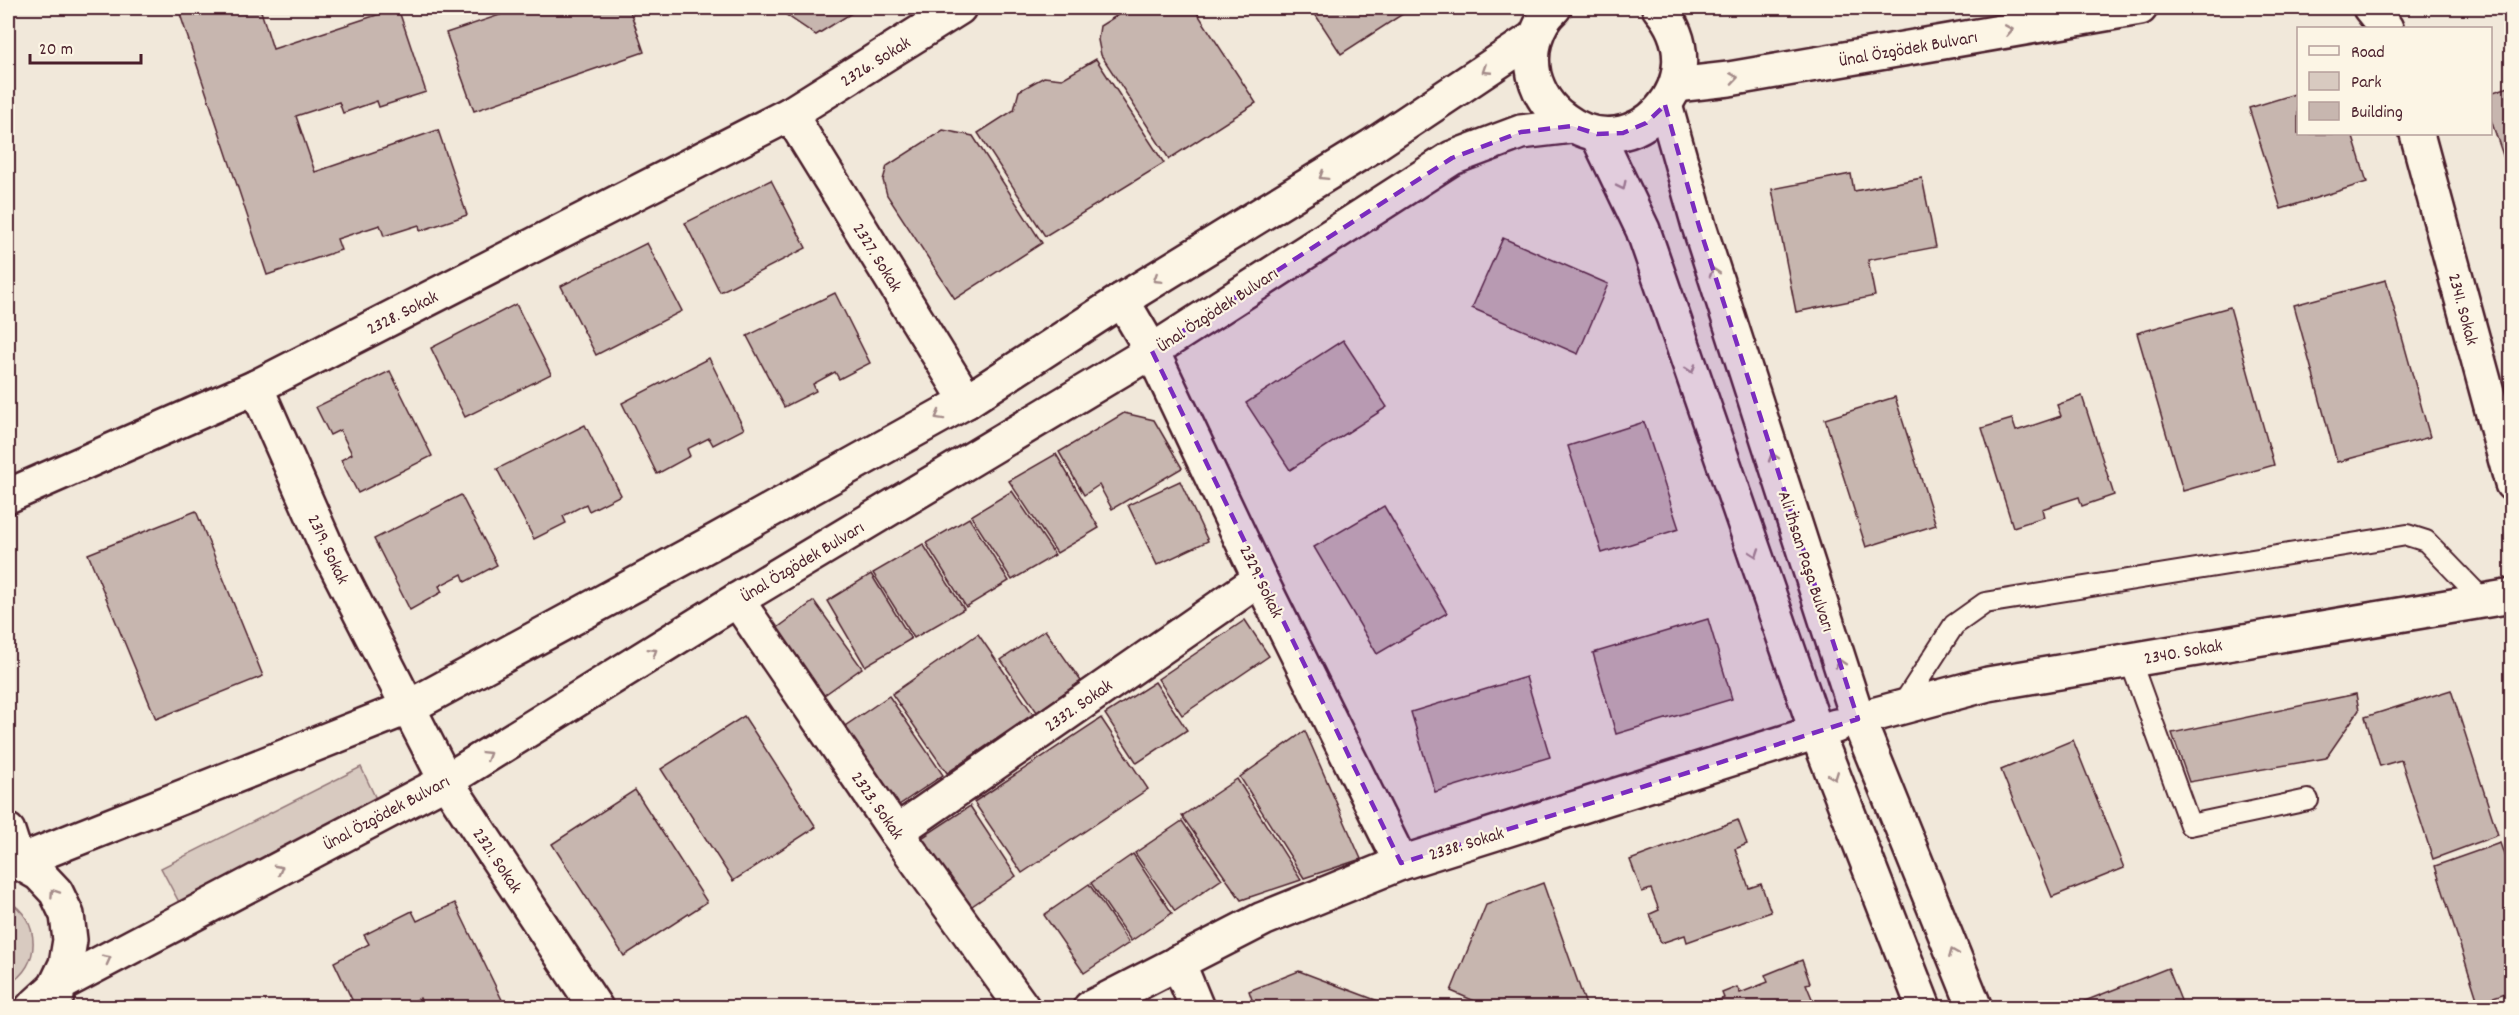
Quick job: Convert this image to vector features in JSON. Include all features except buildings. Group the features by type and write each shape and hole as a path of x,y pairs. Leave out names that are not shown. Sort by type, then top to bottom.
{"main road":[{"name":"2326. Sokak","path":"790,114 959,8"},
{"path":"1659,8 1664,8"},
{"path":"1659,8 1678,38 1681,61 1671,95"},
{"name":"Ünal Özgödek Bulvarı","path":"49,1001 446,781 737,600 1152,351 1452,158 1521,132 1585,130 1623,133 1646,123 1671,95 1729,79 2140,8"},
{"path":"2370,8 2385,27"},
{"path":"2389,8 2391,27"},
{"path":"1544,17 1532,63 1538,88 1551,110 1585,130 1643,230 1817,733 1924,1008"},
{"path":"11,851 407,708 967,400 1122,300 1372,146 1544,17"},
{"name":"Ali İhsan Paşa Bulvarı","path":"1671,95 1699,226 1858,718 1975,1008"},
{"name":"2328. Sokak","path":"8,496 256,387 790,114"},
{"name":"2327. Sokak","path":"790,114 967,400"},
{"name":"2341. Sokak","path":"2417,135 2511,484"},
{"name":"2329. Sokak","path":"1122,300 1152,351 1260,579 1401,863"},
{"name":"2319. Sokak","path":"256,387 328,550 407,708"},
{"name":"2332. Sokak","path":"896,832 1260,579"},
{"name":"2340. Sokak","path":"1858,718 1988,684 2498,598"},
{"name":"2323. Sokak","path":"737,600 896,832 1023,1008"},
{"name":"2321. Sokak","path":"407,708 446,781 596,1008"},
{"name":"2338. Sokak","path":"1090,1008 1263,919 1401,863 1817,733 1858,718"},
{"path":"11,851 39,874 56,892 67,915 70,940 66,964 49,1001"},
{"path":"1178,962 1197,1008"}],"lane":[{"path":"1901,707 1954,625 1984,603 2407,535 2426,542 2498,598"},
{"path":"2130,660 2190,825 2308,800"}],"highlighted area":[{"path":"1665,105 1699,226 1858,719 1401,863 1152,351 1452,158 1521,132 1572,126 1597,134 1623,133 1646,123"}],"green space":[{"path":"361,767 377,801 180,904 161,868"},
{"path":"8,901 27,919 33,943 32,955 27,966 8,984"}]}
